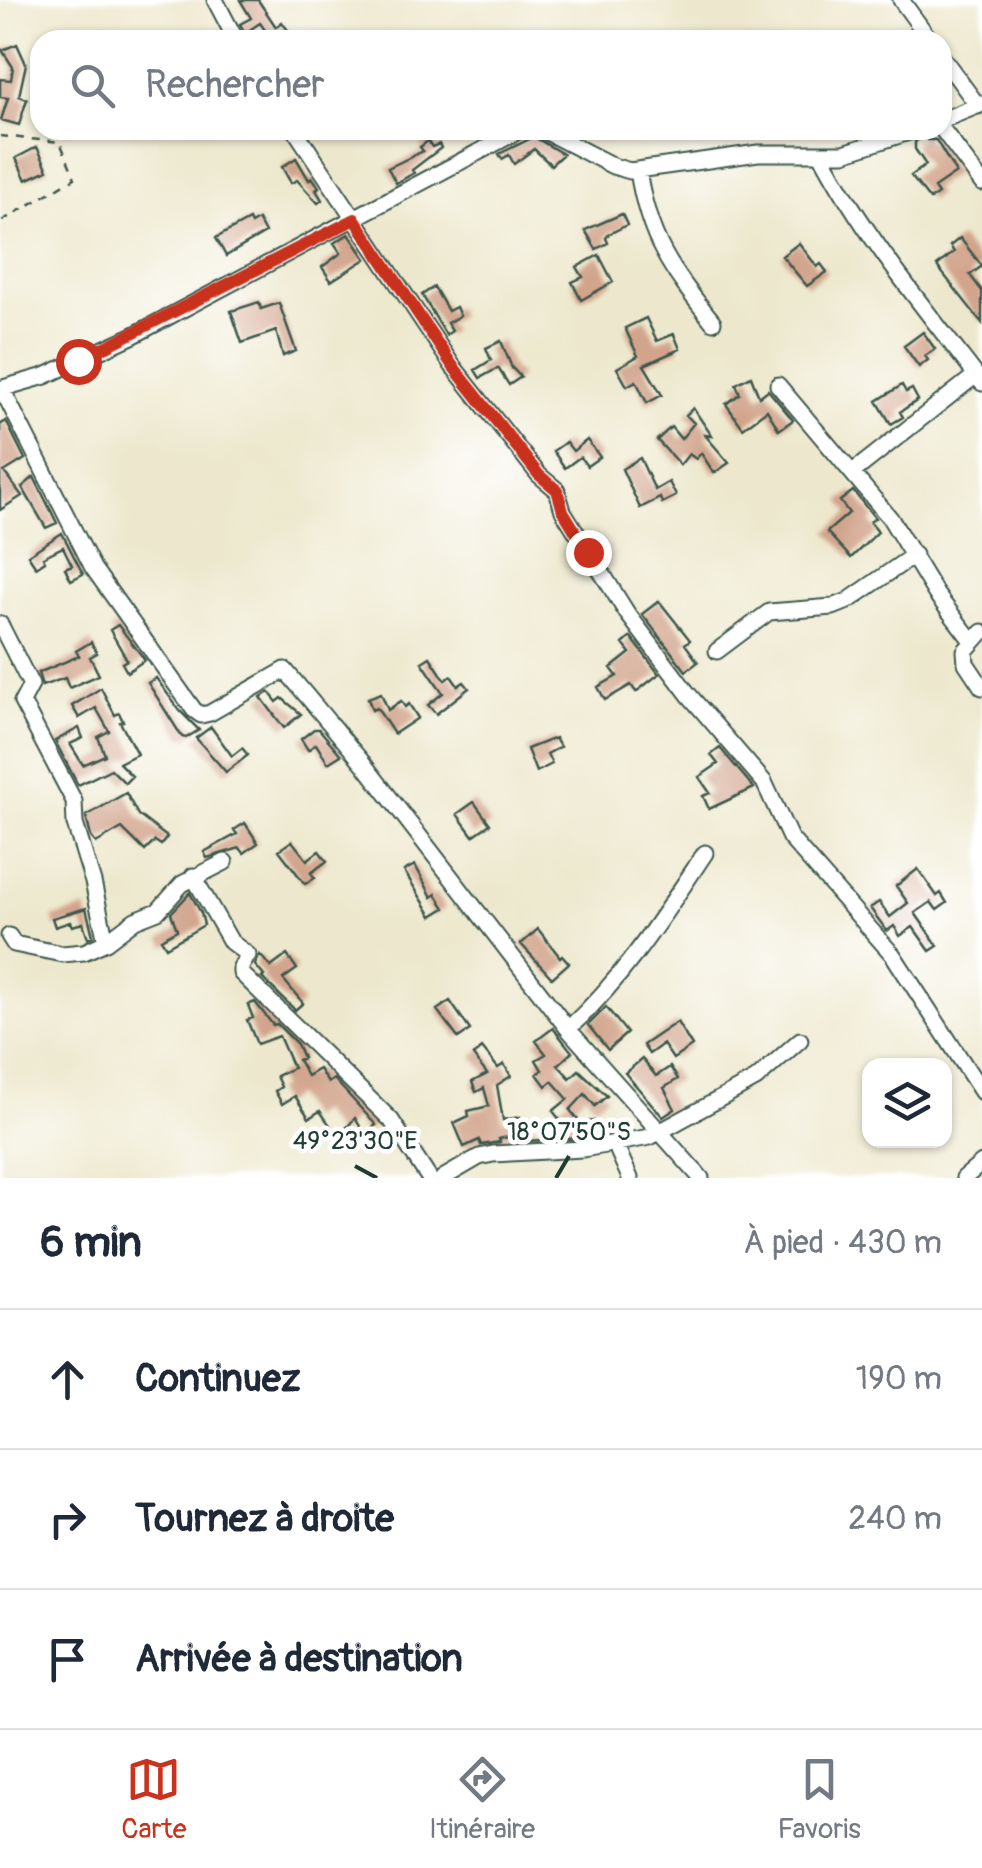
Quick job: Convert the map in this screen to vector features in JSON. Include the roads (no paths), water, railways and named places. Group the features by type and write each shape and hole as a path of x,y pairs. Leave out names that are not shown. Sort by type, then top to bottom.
{"street":[{"path":"214,0 230,30"},
{"path":"923,30 905,5 926,0"},
{"path":"952,70 980,105 952,116"},
{"path":"302,140 452,365 539,475 557,490 563,511 627,613 764,782 790,838 892,955 982,1092"},
{"path":"501,140 134,335 44,376 1,389 93,568 194,710 201,716 210,713 286,670 363,763 568,1029 701,1178"},
{"path":"563,140 612,166 638,171 788,151 844,154 886,140"},
{"path":"950,140 982,183"},
{"path":"821,154 886,260 979,379 853,472"},
{"path":"638,171 655,240 677,278 713,322"},
{"path":"778,385 890,518 936,594 977,636 965,651 966,663 982,687"},
{"path":"717,651 769,612 834,607 848,601 914,555"},
{"path":"0,624 6,651 32,688 22,702 74,801 75,824 94,882 106,942"},
{"path":"568,1029 637,955 705,853"},
{"path":"9,936 14,944 62,954 84,952 158,911 193,876 225,862"},
{"path":"193,876 231,942 248,955 240,967 241,973 390,1120 430,1178"},
{"path":"443,1178 465,1172 492,1154 582,1150 661,1133 756,1079 800,1040"},
{"path":"615,1144 630,1178"},
{"path":"964,1178 982,1163"}]}
